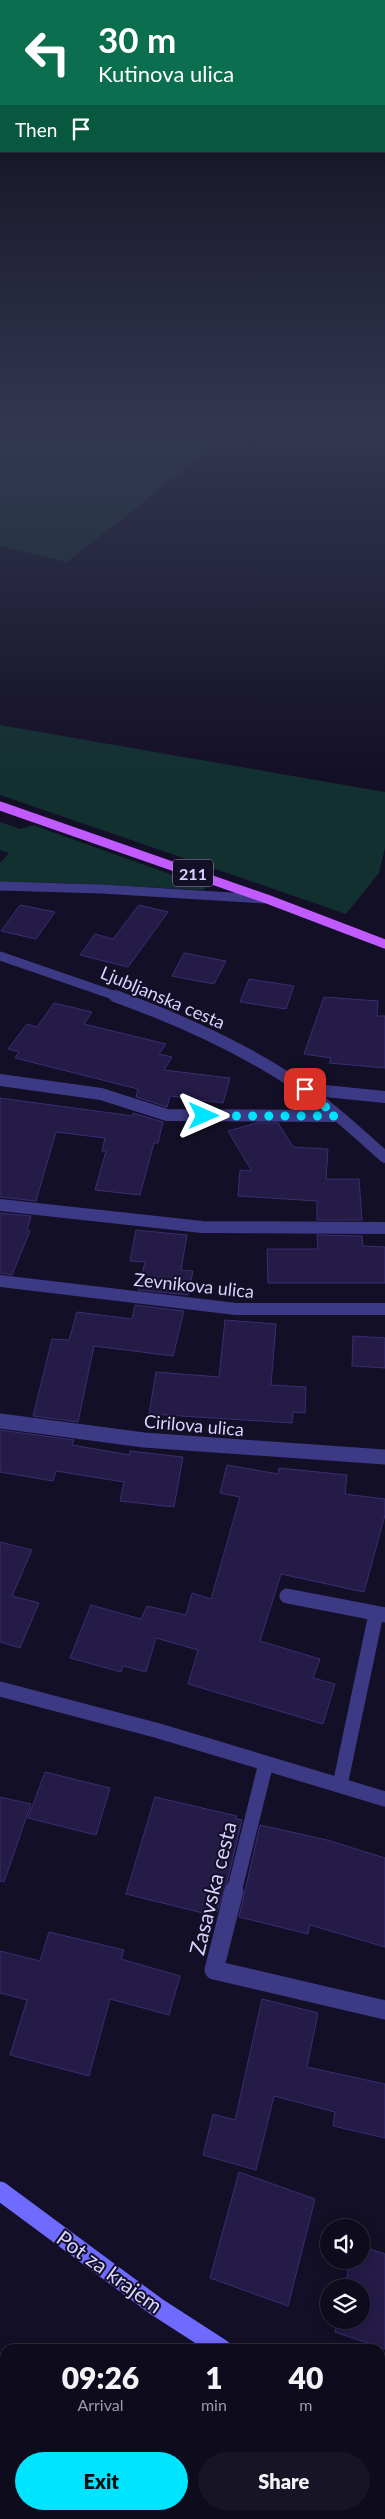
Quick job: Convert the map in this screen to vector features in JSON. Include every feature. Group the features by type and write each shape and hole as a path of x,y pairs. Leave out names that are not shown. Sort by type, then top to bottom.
{"main road":[{"name":"211","path":"0,806 267,899 385,944"}],"street":[{"path":"0,886 102,889 267,899"},
{"name":"Ljubljanska cesta","path":"0,956 114,993 205,1031 305,1089"},
{"path":"0,1080 101,1094 167,1116 336,1116"},
{"path":"305,1089 385,1097"},
{"path":"305,1089 385,1157"},
{"path":"0,1205 202,1226 385,1228"},
{"name":"Zevnikova ulica","path":"0,1281 236,1309 385,1309"},
{"name":"Cirilova ulica","path":"0,1421 76,1433 252,1450 385,1457"},
{"path":"287,1596 380,1614 340,1785"},
{"path":"0,1689 266,1763 385,1799"},
{"name":"Zasavska cesta","path":"266,1763 214,1970 385,2010"},
{"name":"Pot za krajem","path":"0,2191 157,2307 214,2344"}],"green space":[{"path":"11,549 84,549 67,562"},
{"path":"0,725 385,792 385,848 379,873 346,914 0,795"},
{"path":"0,822 20,829 33,825 206,887 204,890 70,883 0,882 0,863 9,853 0,850"}],"building":[{"path":"20,905 55,912 36,939 1,931"},
{"path":"139,905 168,912 128,967 80,955 95,934 113,939"},
{"path":"184,953 226,961 214,984 172,976"},
{"path":"249,979 294,986 286,1009 240,1002"},
{"path":"324,997 378,1001 377,1016 385,1016 385,1068 329,1063 331,1058 304,1054"},
{"path":"54,1003 92,1012 84,1024 166,1044 159,1054 172,1057 164,1070 230,1078 223,1103 170,1096 167,1107 136,1097 138,1089 15,1058 19,1052 8,1049 27,1024 37,1027"},
{"path":"0,1098 133,1116 133,1113 163,1122 158,1143 154,1143 140,1195 95,1190 106,1151 102,1151 105,1138 56,1132 36,1201 0,1197"},
{"path":"257,1123 278,1123 293,1147 328,1149 326,1179 359,1179 362,1220 317,1220 317,1201 238,1196 240,1170 252,1171 228,1131"},
{"path":"0,1213 31,1216 27,1230 30,1231 12,1275 0,1273"},
{"path":"136,1230 187,1235 181,1270 193,1271 188,1295 138,1290 145,1262 130,1261"},
{"path":"317,1235 362,1236 363,1246 385,1247 385,1283 268,1283 267,1249 318,1249"},
{"path":"135,1305 184,1311 173,1356 94,1346 78,1422 33,1416 52,1339 69,1340 77,1312 132,1319"},
{"path":"225,1320 276,1324 271,1385 306,1387 305,1413 293,1412 292,1423 149,1414 156,1372 219,1377"},
{"path":"353,1336 385,1338 385,1368 352,1366"},
{"path":"0,1430 74,1440 72,1445 130,1455 130,1451 183,1457 174,1507 120,1501 124,1482 56,1471 53,1481 0,1472"},
{"path":"227,1465 278,1474 279,1468 347,1475 345,1494 385,1499 385,1515 364,1592 281,1574 260,1641 320,1659 313,1678 335,1684 323,1724 188,1684 198,1650 156,1638 146,1672 123,1666 121,1672 70,1658 91,1605 141,1619 147,1606 186,1615 192,1593 211,1599 240,1497 220,1493"},
{"path":"0,1542 32,1550 12,1596 39,1603 20,1648 0,1642"},
{"path":"45,1772 110,1788 96,1835 28,1818"},
{"path":"0,1797 31,1804 4,1882 0,1881"},
{"path":"155,1797 237,1816 236,1819 242,1820 227,1883 217,1912 213,1911 211,1915 126,1894"},
{"path":"260,1825 327,1840 385,1858 385,1947 310,1925 308,1934 239,1917"},
{"path":"49,1932 124,1950 121,1959 180,1976 169,2015 110,1999 89,2076 10,2055 27,2000 0,1993 0,1951 40,1961"},
{"path":"262,1999 318,2013 307,2067 385,2084 385,2138 333,2126 335,2112 274,2096 256,2170 203,2155 213,2114 235,2120"},
{"path":"239,2172 315,2199 288,2306 210,2278"},
{"path":"370,2249 385,2254 385,2344 370,2344 335,2332 336,2329 370,2329 370,2279 347,2279 348,2269 370,2269"}],"route":[{"path":"204,1116 336,1116 305,1089"}]}
